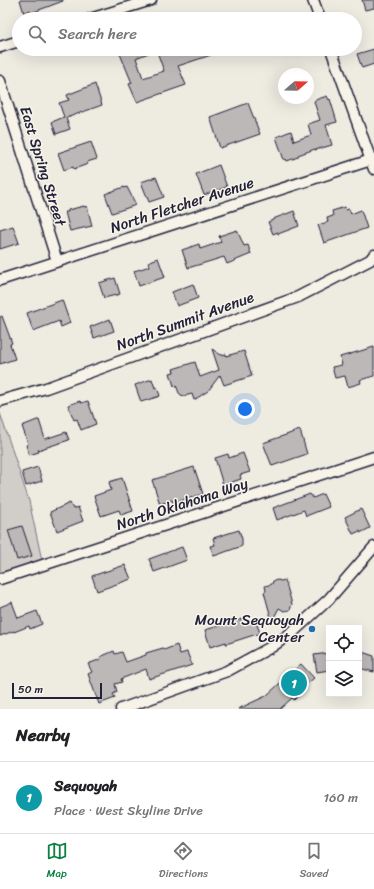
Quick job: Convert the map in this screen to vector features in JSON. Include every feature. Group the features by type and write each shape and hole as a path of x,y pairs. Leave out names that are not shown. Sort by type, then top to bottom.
{"street":[{"path":"112,12 151,0"},
{"path":"313,0 317,12"},
{"path":"0,47 12,43"},
{"path":"334,56 373,163"},
{"name":"East Spring Street","path":"0,81 57,261"},
{"name":"North Fletcher Avenue","path":"0,280 373,163"},
{"name":"North Summit Avenue","path":"0,401 46,388 298,296 370,260 374,255"},
{"name":"North Oklahoma Way","path":"0,579 374,457"},
{"path":"120,709 227,671 273,646 294,631 329,599 374,547"}],"shaded area":[{"path":"0,413 29,501 43,565 0,579"}],"building":[{"path":"20,0 63,0 34,12 31,12 30,10 24,12"},
{"path":"362,0 374,0 374,8 365,10"},
{"path":"374,49 374,64 362,68 358,56 362,56 362,53"},
{"path":"121,56 141,56 136,58 143,78 164,71 159,56 208,56 178,66 186,85 137,102 129,84 132,83"},
{"path":"95,84 102,105 66,118 70,129 56,134 52,122 64,117 59,103 69,100 67,95"},
{"path":"327,96 329,100 330,99 337,122 326,125 332,145 298,155 298,157 287,161 286,159 284,160 276,137 291,131 294,141 311,135 308,124 320,120 314,102 315,100"},
{"path":"248,103 260,134 220,148 210,117"},
{"path":"91,142 97,159 87,162 88,164 74,169 73,167 64,170 58,153"},
{"path":"219,165 227,187 204,195 196,174"},
{"path":"156,177 164,197 149,202 141,182"},
{"path":"127,187 136,205 112,213 105,194"},
{"path":"87,206 92,226 70,231 65,212"},
{"path":"345,207 346,210 349,209 351,214 361,210 367,228 324,243 318,225 328,222 327,218 333,216 332,211"},
{"path":"294,211 299,226 278,234 278,232 273,234 268,222"},
{"path":"13,226 19,243 0,249 0,230"},
{"path":"237,230 244,246 248,245 251,254 227,264 224,257 188,268 182,250 199,244 200,249 221,242 219,236"},
{"path":"158,258 165,277 139,286 134,271 150,266 148,262"},
{"path":"115,278 120,294 104,298 99,283"},
{"path":"193,284 198,298 177,306 172,292"},
{"path":"62,300 70,323 61,327 59,321 33,331 27,313"},
{"path":"2,316 12,343 10,344 15,359 0,364 0,317"},
{"path":"110,319 114,331 94,338 90,327"},
{"path":"374,347 374,376 360,380 361,383 348,387 345,376 335,378 332,367 342,365 340,357"},
{"path":"212,349 221,355 226,354 226,356 244,351 252,376 224,385 220,375 208,391 194,400 192,394 184,396 181,395 176,385 174,386 170,373 174,372 173,369 195,362 200,377 219,370"},
{"path":"152,379 160,396 141,402 135,385"},
{"path":"80,401 81,403 88,401 96,424 81,430 77,419 74,420 68,405"},
{"path":"39,420 45,439 66,432 69,440 38,450 39,452 29,455 26,445 28,444 22,426"},
{"path":"300,430 307,454 272,466 263,443"},
{"path":"243,453 250,472 240,475 241,479 223,485 215,458 228,454 229,458"},
{"path":"38,467 42,481 26,486 22,472"},
{"path":"194,467 203,494 173,503 172,500 160,504 152,480"},
{"path":"122,478 133,511 121,515 119,510 101,516 94,496 111,490 109,482"},
{"path":"310,494 313,498 323,494 329,507 306,516 304,510 277,520 273,508"},
{"path":"70,503 73,509 78,507 83,521 57,531 50,512"},
{"path":"361,509 370,528 360,533 360,531 353,534 345,517"},
{"path":"22,526 32,556 17,560 8,530"},
{"path":"239,530 242,539 242,546 214,556 210,546 215,545 213,538"},
{"path":"182,547 187,560 154,572 149,559"},
{"path":"125,565 131,579 97,591 92,576"},
{"path":"278,580 285,580 292,604 290,610 284,611 279,608 272,621 264,592 266,591 265,586"},
{"path":"12,602 18,618 37,611 42,624 30,629 29,626 0,636 0,607"},
{"path":"243,619 244,622 255,619 260,633 226,644 226,642 210,647 205,630"},
{"path":"177,645 180,654 187,652 192,665 149,679 146,669 121,679 122,682 115,684 117,692 113,694 115,698 99,704 88,674 92,672 88,664 101,659 100,657 114,651 115,654 122,652 126,662 146,655 146,653 163,648 164,650"},
{"path":"362,652 374,656 374,672 362,669"},
{"path":"326,653 326,670 317,672 314,655"},
{"path":"301,664 314,678 301,689 303,691 294,700 292,698 280,709 238,709 266,696"}],"place":[{"name":"Mount Sequoyah Center","path":"312,629"},
{"name":"Sequoyah","path":"294,683"}]}
